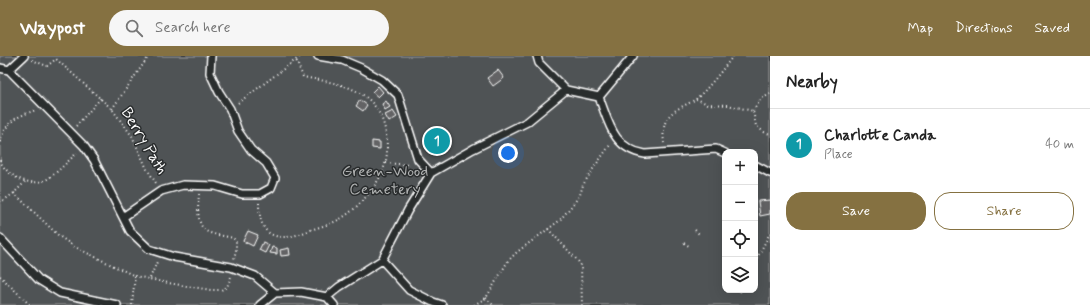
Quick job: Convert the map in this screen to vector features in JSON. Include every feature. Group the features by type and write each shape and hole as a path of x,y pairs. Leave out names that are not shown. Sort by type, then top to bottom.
{"lane":[{"path":"10,70 24,56"},
{"path":"123,217 161,191 183,185 215,186 242,194 260,194 271,188 275,178 266,163 251,150 238,131 230,108 219,92 210,73 211,56"},
{"path":"318,56 342,60 361,68 382,80 398,95 418,159 431,173"},
{"path":"537,56 539,63 566,90 599,98"},
{"path":"599,98 633,56"},
{"path":"0,68 10,70 44,107 84,146 94,160 130,231 141,243 149,249 160,253 231,267 255,276 275,293"},
{"path":"327,297 339,287 382,260 408,210 431,173 473,149 527,122 566,90"},
{"path":"599,98 616,138 634,153 645,154 716,149 722,152"},
{"path":"758,167 770,173"},
{"path":"0,238 39,280 60,293 116,305"},
{"path":"382,260 409,290 442,305"},
{"path":"260,305 275,293 301,292 327,297 334,305"}],"path":[{"path":"112,109 149,56"},
{"path":"230,108 301,56"},
{"path":"665,153 663,133 667,119 679,108 696,98 721,71 732,56"},
{"name":"Berry Path","path":"32,60 47,66 56,59 81,83 101,98 112,109 132,136 147,169 161,191"},
{"path":"260,194 259,205 261,218 267,232 273,236 289,237 340,219 357,206 372,190 386,163 387,141 384,123 375,104 361,93 346,86 303,77 296,60"},
{"path":"770,94 760,100 753,111 756,126 764,132 770,134"},
{"path":"70,131 101,98"},
{"path":"696,98 708,104 728,105 753,111"},
{"path":"0,142 3,131 14,119 44,107"},
{"path":"474,305 486,298 508,261 517,252 559,221 580,195 583,185 593,169 616,138"},
{"path":"0,160 5,170 18,178 25,182 37,182 48,179 84,146"},
{"path":"386,163 409,165 431,173"},
{"path":"0,203 14,193 25,182"},
{"path":"14,193 59,236 75,247 135,276 168,284 220,290 227,287 236,250 236,241 233,238 206,231 202,226 198,212 199,186"},
{"path":"548,229 581,266 582,305"},
{"path":"695,230 699,234"},
{"path":"758,257 770,234"},
{"path":"684,243 689,246"},
{"path":"150,279 160,253"},
{"path":"0,276 30,305"},
{"path":"132,305 135,276"},
{"path":"486,298 493,305"}],"green space":[{"name":"Green-Wood Cemetery","path":"0,56 770,56 770,305 0,305"}],"building":[{"path":"498,70 504,78 493,86 487,78"},
{"path":"378,86 383,92 378,97 372,92"},
{"path":"360,100 367,105 363,111 356,106"},
{"path":"386,101 390,107 385,110 382,104"},
{"path":"393,111 397,117 389,122 385,115"},
{"path":"438,134 442,136 443,140 439,147 436,148 432,146 431,143"},
{"path":"372,141 380,142 380,149 372,148"},
{"path":"770,200 770,214 760,216 758,201"},
{"path":"248,231 258,235 253,246 243,241"},
{"path":"263,242 269,245 265,253 259,250"},
{"path":"272,247 277,248 277,254 270,253"},
{"path":"289,248 290,255 281,256 280,250"}],"place":[{"name":"Charlotte Canda","path":"437,141"}]}
